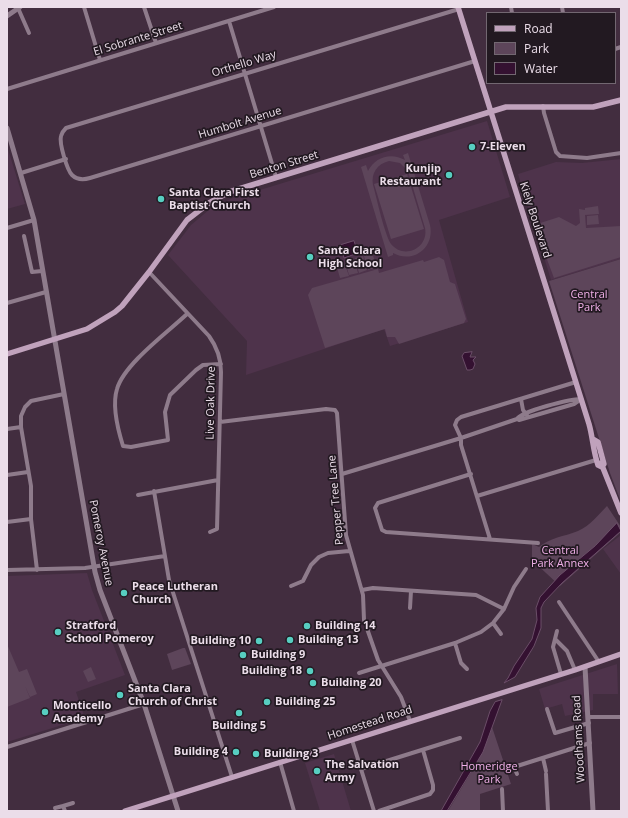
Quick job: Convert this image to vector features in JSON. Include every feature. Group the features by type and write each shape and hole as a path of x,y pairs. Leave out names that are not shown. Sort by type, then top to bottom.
{"main road":[{"name":"Kiely Boulevard","path":"458,8 576,382 593,439 592,444 596,460 598,465 602,467 621,513"},
{"name":"Benton Street","path":"7,354 87,329 115,312 122,306 149,272 181,227 201,208 229,192 511,106 593,107 621,100"},
{"name":"Kiely Boulevard","path":"593,439 598,442 604,464 602,467"},
{"name":"Homestead Road","path":"125,811 585,667 621,654"}],"street":[{"path":"84,7 100,60"},
{"path":"144,7 156,44"},
{"name":"El Sobrante Street","path":"7,89 274,7"},
{"path":"7,16 19,8 29,33"},
{"name":"Orthello Way","path":"66,159 61,138 66,128 458,8"},
{"path":"229,21 276,177"},
{"name":"Humbolt Avenue","path":"66,159 72,175 80,180 475,61"},
{"path":"543,106 556,152 560,156 587,158 621,153"},
{"name":"Pomeroy Avenue","path":"7,128 34,220 94,567 100,590 144,704 178,811"},
{"path":"21,173 66,159"},
{"path":"7,228 34,220"},
{"path":"24,236 32,272 42,271"},
{"name":"Live Oak Drive","path":"149,272 213,342 221,364 217,529 210,532"},
{"path":"7,304 46,292"},
{"path":"187,314 137,359 121,376 116,389 116,403 123,446 130,447 168,440 165,412 170,395 196,370 203,366 221,364"},
{"path":"490,539 461,445 461,438 455,425 457,420 576,382"},
{"path":"37,570 31,519 31,486 21,427 21,416 25,407 31,401 64,394"},
{"path":"521,399 522,404 529,414"},
{"path":"342,474 461,438 516,419 520,420 529,414 574,404 581,399"},
{"name":"Pepper Tree Lane","path":"220,422 326,409 335,410 337,413 346,535 349,551 362,590 363,615 367,632 382,666 401,697 410,721"},
{"path":"7,429 21,427"},
{"path":"477,496 596,460"},
{"path":"7,475 28,472"},
{"path":"470,474 376,505 375,508 380,528 386,532 538,543"},
{"path":"138,495 218,480"},
{"path":"154,491 169,580 232,778"},
{"path":"7,522 31,519"},
{"path":"291,586 302,581 311,565 319,557 349,551"},
{"path":"7,570 94,567 165,556"},
{"path":"358,673 455,644 481,632 492,623 504,609 514,587 526,569"},
{"path":"362,590 374,588 476,595 504,609"},
{"path":"410,608 411,591"},
{"path":"559,602 600,662"},
{"path":"492,623 501,634"},
{"path":"557,631 553,647 561,674"},
{"path":"555,639 568,651 575,670"},
{"path":"455,644 462,663 467,669"},
{"name":"Woodhams Road","path":"585,667 593,811"},
{"path":"7,747 144,704"},
{"path":"547,709 555,733 589,720 621,717"},
{"path":"361,769 460,738"},
{"path":"352,740 374,811"},
{"path":"517,774 514,767 590,743"},
{"path":"379,811 430,794 433,790 433,785 423,750"},
{"path":"543,758 546,773 548,811"},
{"path":"280,762 294,811"},
{"path":"502,789 503,811"},
{"path":"56,808 72,803"},
{"path":"64,806 65,811"}],"shaded area":[{"name":"Santa Clara High School","path":"487,121 510,197 439,220 468,322 390,346 384,329 246,375 247,341 168,255 191,225 210,209 230,199"},
{"path":"7,146 25,204 7,209"},
{"path":"621,159 621,259 551,280 518,174 556,162 582,163"},
{"path":"621,535 621,574 603,549"},
{"name":"Stratford School Pomeroy","path":"87,573 92,590 125,675 76,692 85,718 7,742 7,576"},
{"path":"617,664 618,694 593,694 593,710 565,716 562,704 545,709 539,689"},
{"path":"334,754 351,811 320,811 305,763"}],"green space":[{"path":"408,153 430,225 431,233 426,247 421,252 408,256 401,256 393,253 393,255 388,257 361,167 366,165 368,171 379,159 394,156 405,160 403,155","holes":["389,161 400,163 408,171 425,228 423,241 414,250 409,251 396,249 388,239 373,185 374,173 381,164"]},
{"path":"407,174 424,229 391,239 374,184"},
{"path":"598,206 599,214 585,215 586,228 621,226 621,257 554,278 534,225 559,217 576,226 580,223 579,209 585,210 585,208"},
{"path":"598,215 599,224 587,225 587,216"},
{"path":"372,253 377,267 368,270 364,256"},
{"path":"363,256 367,270 359,273 355,258"},
{"path":"439,257 444,260 450,282 455,284 466,319 464,323 399,344 395,337 387,337 385,329 325,348 308,295 312,288 378,269 379,273 423,260 424,262"},
{"path":"354,259 358,273 349,275 345,261"},
{"name":"Central Park","path":"621,259 621,502 610,473 549,281"},
{"path":"344,262 349,276 340,278 336,264"},
{"name":"Central Park Annex","path":"607,506 621,527 621,532 560,586 532,560 532,544 539,547 553,539 582,529 594,520"},
{"path":"7,644 19,672 27,669 37,694 30,697 25,686 30,698 7,707"},
{"path":"185,648 191,664 172,670 167,654"},
{"path":"91,667 96,679 88,682 83,671"},
{"name":"Homeridge Park","path":"492,727 511,784 480,794 480,811 448,811 470,774"}],"water":[{"path":"354,241 358,253 344,258 341,245"},
{"path":"472,352 470,357 476,357 473,360 475,364 473,369 467,370 462,356 464,353"},
{"path":"617,523 621,531 562,583 544,602 541,608 541,628 534,646 515,677 504,683 532,639 537,620 536,608 540,597 560,575 595,546"},
{"path":"502,700 483,752 447,811 441,811 480,742 490,711 495,702"}],"place":[{"name":"7-Eleven","path":"472,147"},
{"name":"Kunjip Restaurant","path":"449,175"},
{"name":"Santa Clara First Baptist Church","path":"161,199"},
{"name":"Santa Clara High School","path":"310,257"},
{"name":"Peace Lutheran Church","path":"124,593"},
{"name":"Building 14","path":"307,626"},
{"name":"Stratford School Pomeroy","path":"58,632"},
{"name":"Building 13","path":"290,640"},
{"name":"Building 10","path":"259,641"},
{"name":"Building 9","path":"243,655"},
{"name":"Building 18","path":"310,671"},
{"name":"Building 20","path":"313,683"},
{"name":"Santa Clara Church of Christ","path":"120,695"},
{"name":"Building 25","path":"267,702"},
{"name":"Monticello Academy","path":"45,712"},
{"name":"Building 5","path":"239,713"},
{"name":"Building 4","path":"236,752"},
{"name":"Building 3","path":"256,754"},
{"name":"The Salvation Army","path":"317,771"}]}
